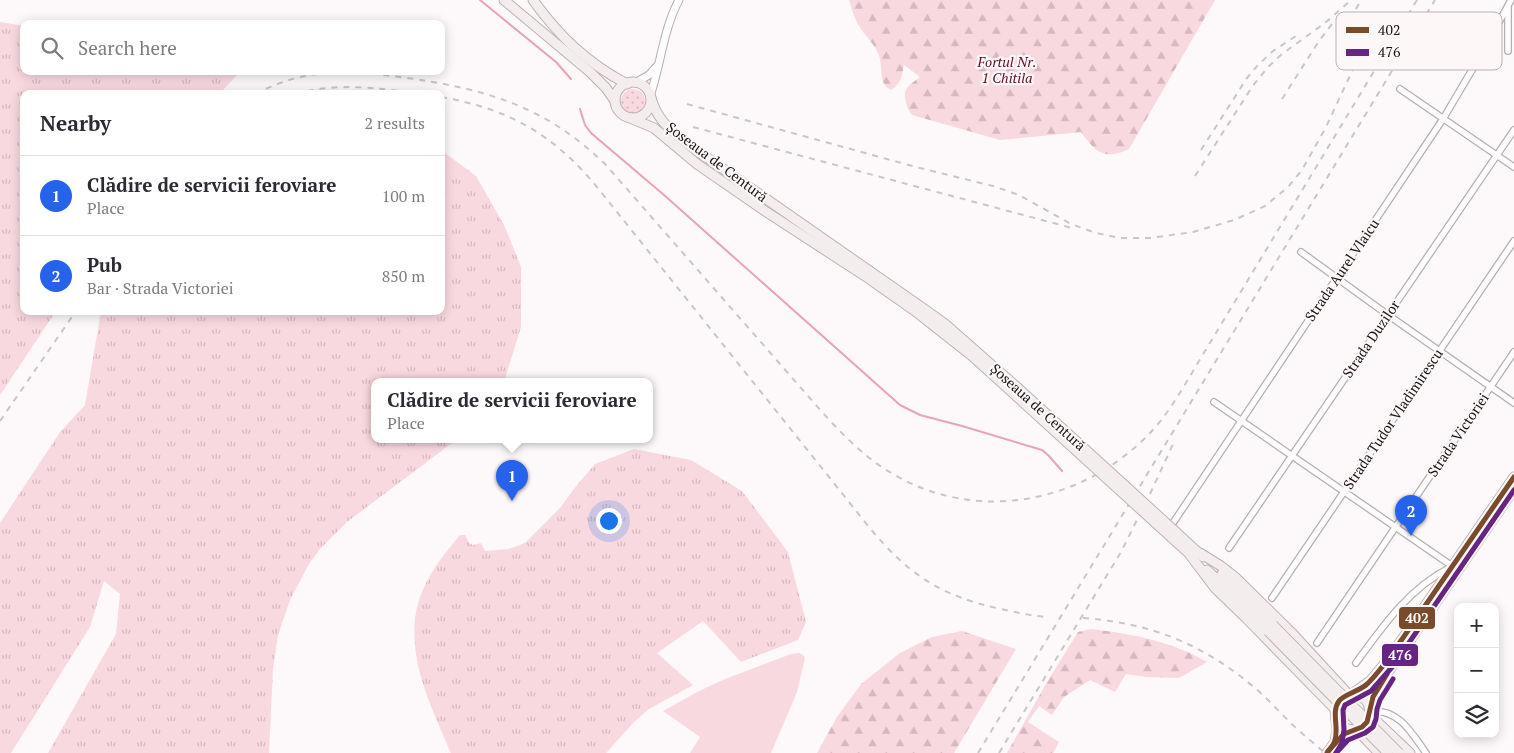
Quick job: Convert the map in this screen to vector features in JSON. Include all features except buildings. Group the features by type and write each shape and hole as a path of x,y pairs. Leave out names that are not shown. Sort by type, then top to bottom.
{"main road":[{"name":"Șoseaua de Centură","path":"504,0 590,72 606,88 615,101 620,113 654,128 697,164 868,278 1016,391"},
{"name":"Șoseaua de Centură","path":"533,0 553,28 577,50 606,71 631,83 642,85 646,89 655,112 661,120 686,143 945,324 1171,535 1195,554 1227,588 1399,753"},
{"path":"615,101 617,92 623,86 631,83"},
{"path":"630,118 635,118 645,113 650,104 650,97"},
{"path":"1327,753 1335,742 1353,729 1364,726 1369,719 1380,684 1514,477"},
{"path":"1350,695 1370,681 1387,661 1514,489"},
{"path":"1195,554 1221,566 1235,577 1292,633 1350,695"},
{"path":"1195,554 1215,588 1335,709"},
{"name":"Șoseaua de Centură","path":"1270,628 1388,753"},
{"path":"1335,742 1337,730 1335,709 1338,701 1343,697 1357,695 1364,699 1370,711 1410,753"},
{"path":"1336,719 1344,727 1353,729 1379,753"}],"street":[{"path":"650,97 667,26 679,0"},
{"path":"1508,51 1509,3"},
{"name":"Strada Aurel Vlaicu","path":"1502,16 1509,3"},
{"path":"631,83 649,75 658,66"},
{"name":"Strada Aurel Vlaicu","path":"1171,535 1240,421 1443,120 1472,70"},
{"path":"1400,89 1514,167"},
{"name":"Strada Duzilor","path":"1229,548 1514,130"},
{"name":"Strada Tudor Vladimirescu","path":"1272,598 1514,241"},
{"path":"1301,252 1514,403"},
{"name":"Strada Victoriei","path":"1317,643 1514,352"},
{"path":"1214,402 1456,568"},
{"path":"1356,663 1388,620 1407,599 1439,573 1456,568"},
{"path":"1370,711 1379,710 1397,717 1426,753"}],"green space":[{"name":"Fortul Nr. 1 Chitila","path":"849,0 1215,0 1129,149 1121,153 1107,154 1091,145 1081,132 1000,140 912,115 908,109 905,94 907,88 920,77 904,65 902,76 897,85 891,90 884,84 879,55 859,26"},
{"path":"0,22 20,25 20,75 237,75 223,90 20,90 20,315 53,315 0,395"},
{"path":"633,89 638,90 644,96 644,106 638,112 633,113 628,112 622,106 621,101 622,96 628,90"},
{"path":"445,153 476,176 504,225 521,267 521,327 505,378 371,378 371,443 452,443 347,522 320,549 309,564 290,600 278,635 273,669 269,753 48,753 116,634 120,594 104,581 90,627 11,753 0,753 0,523 60,432 85,405 100,315 445,315"},
{"path":"634,449 691,460 742,491 788,552 806,622 798,640 741,662 703,621 657,653 693,685 649,709 635,721 606,753 451,753 427,695 416,654 414,633 416,612 429,577 460,535 465,535 469,543 473,545 481,543 485,551 509,549 526,542 561,507 595,464"},
{"path":"1091,629 1151,640 1179,649 1207,662 1179,678 1126,674 1115,692 1090,680 1064,697 1052,715 1039,706 1028,722 1059,742 1053,753 1007,753 1078,632"},
{"path":"962,631 1016,649 954,753 817,753 837,717 861,684 900,653 932,637"},
{"path":"799,653 805,658 797,692 771,753 690,753 700,737 663,711 725,679 791,654"}],"waterway":[{"path":"480,0 556,62 571,79"},
{"path":"580,109 585,125 591,133 664,195 900,405 920,415 1042,450 1062,471"}],"railway":[{"path":"1337,12 1351,0"},
{"path":"1354,12 1361,0"},
{"path":"1410,12 1417,0"},
{"path":"1428,12 1435,0"},
{"path":"1195,176 1252,87 1267,68 1282,54 1336,13"},
{"path":"1282,99 1319,41 1336,19"},
{"path":"1201,150 1247,78 1273,51 1299,34"},
{"path":"687,104 916,167 993,186 1019,195 1071,224 1096,233 1120,238 1150,238 1193,232 1234,220 1265,206 1288,187 1302,170 1326,127 1353,70"},
{"path":"380,75 430,81 485,94 511,103 560,127 583,144 606,165 846,438 883,468 926,489 960,499 994,501 1028,498 1062,490 1094,476 1123,457 1150,433 1182,389 1375,70"},
{"path":"978,753 1393,70"},
{"path":"264,90 291,79 309,75"},
{"path":"312,90 343,87 389,90"},
{"path":"445,98 465,102 509,117 546,138 580,168 869,527 898,558 927,581 960,597 979,604 1047,617"},
{"path":"693,127 1072,228"},
{"path":"0,421 73,315"},
{"path":"999,753 1121,552 1174,442"},
{"path":"1083,618 1131,625 1154,631 1175,638 1216,659 1255,688 1325,753"}],"transit line":[{"name":"402","path":"1327,753 1335,740 1335,715 1339,701 1366,685 1387,661 1514,477"},
{"name":"476","path":"1336,753 1342,743 1344,730 1343,710 1345,705 1371,691 1393,666 1514,490"},
{"name":"402","path":"1328,751 1344,734 1362,727 1367,722 1373,697 1387,674"},
{"name":"476","path":"1336,753 1348,740 1365,733 1373,727 1380,700 1393,679"}],"place":[{"name":"Clădire de servicii feroviare","path":"512,501"},
{"name":"Pub","path":"1411,536"}]}
